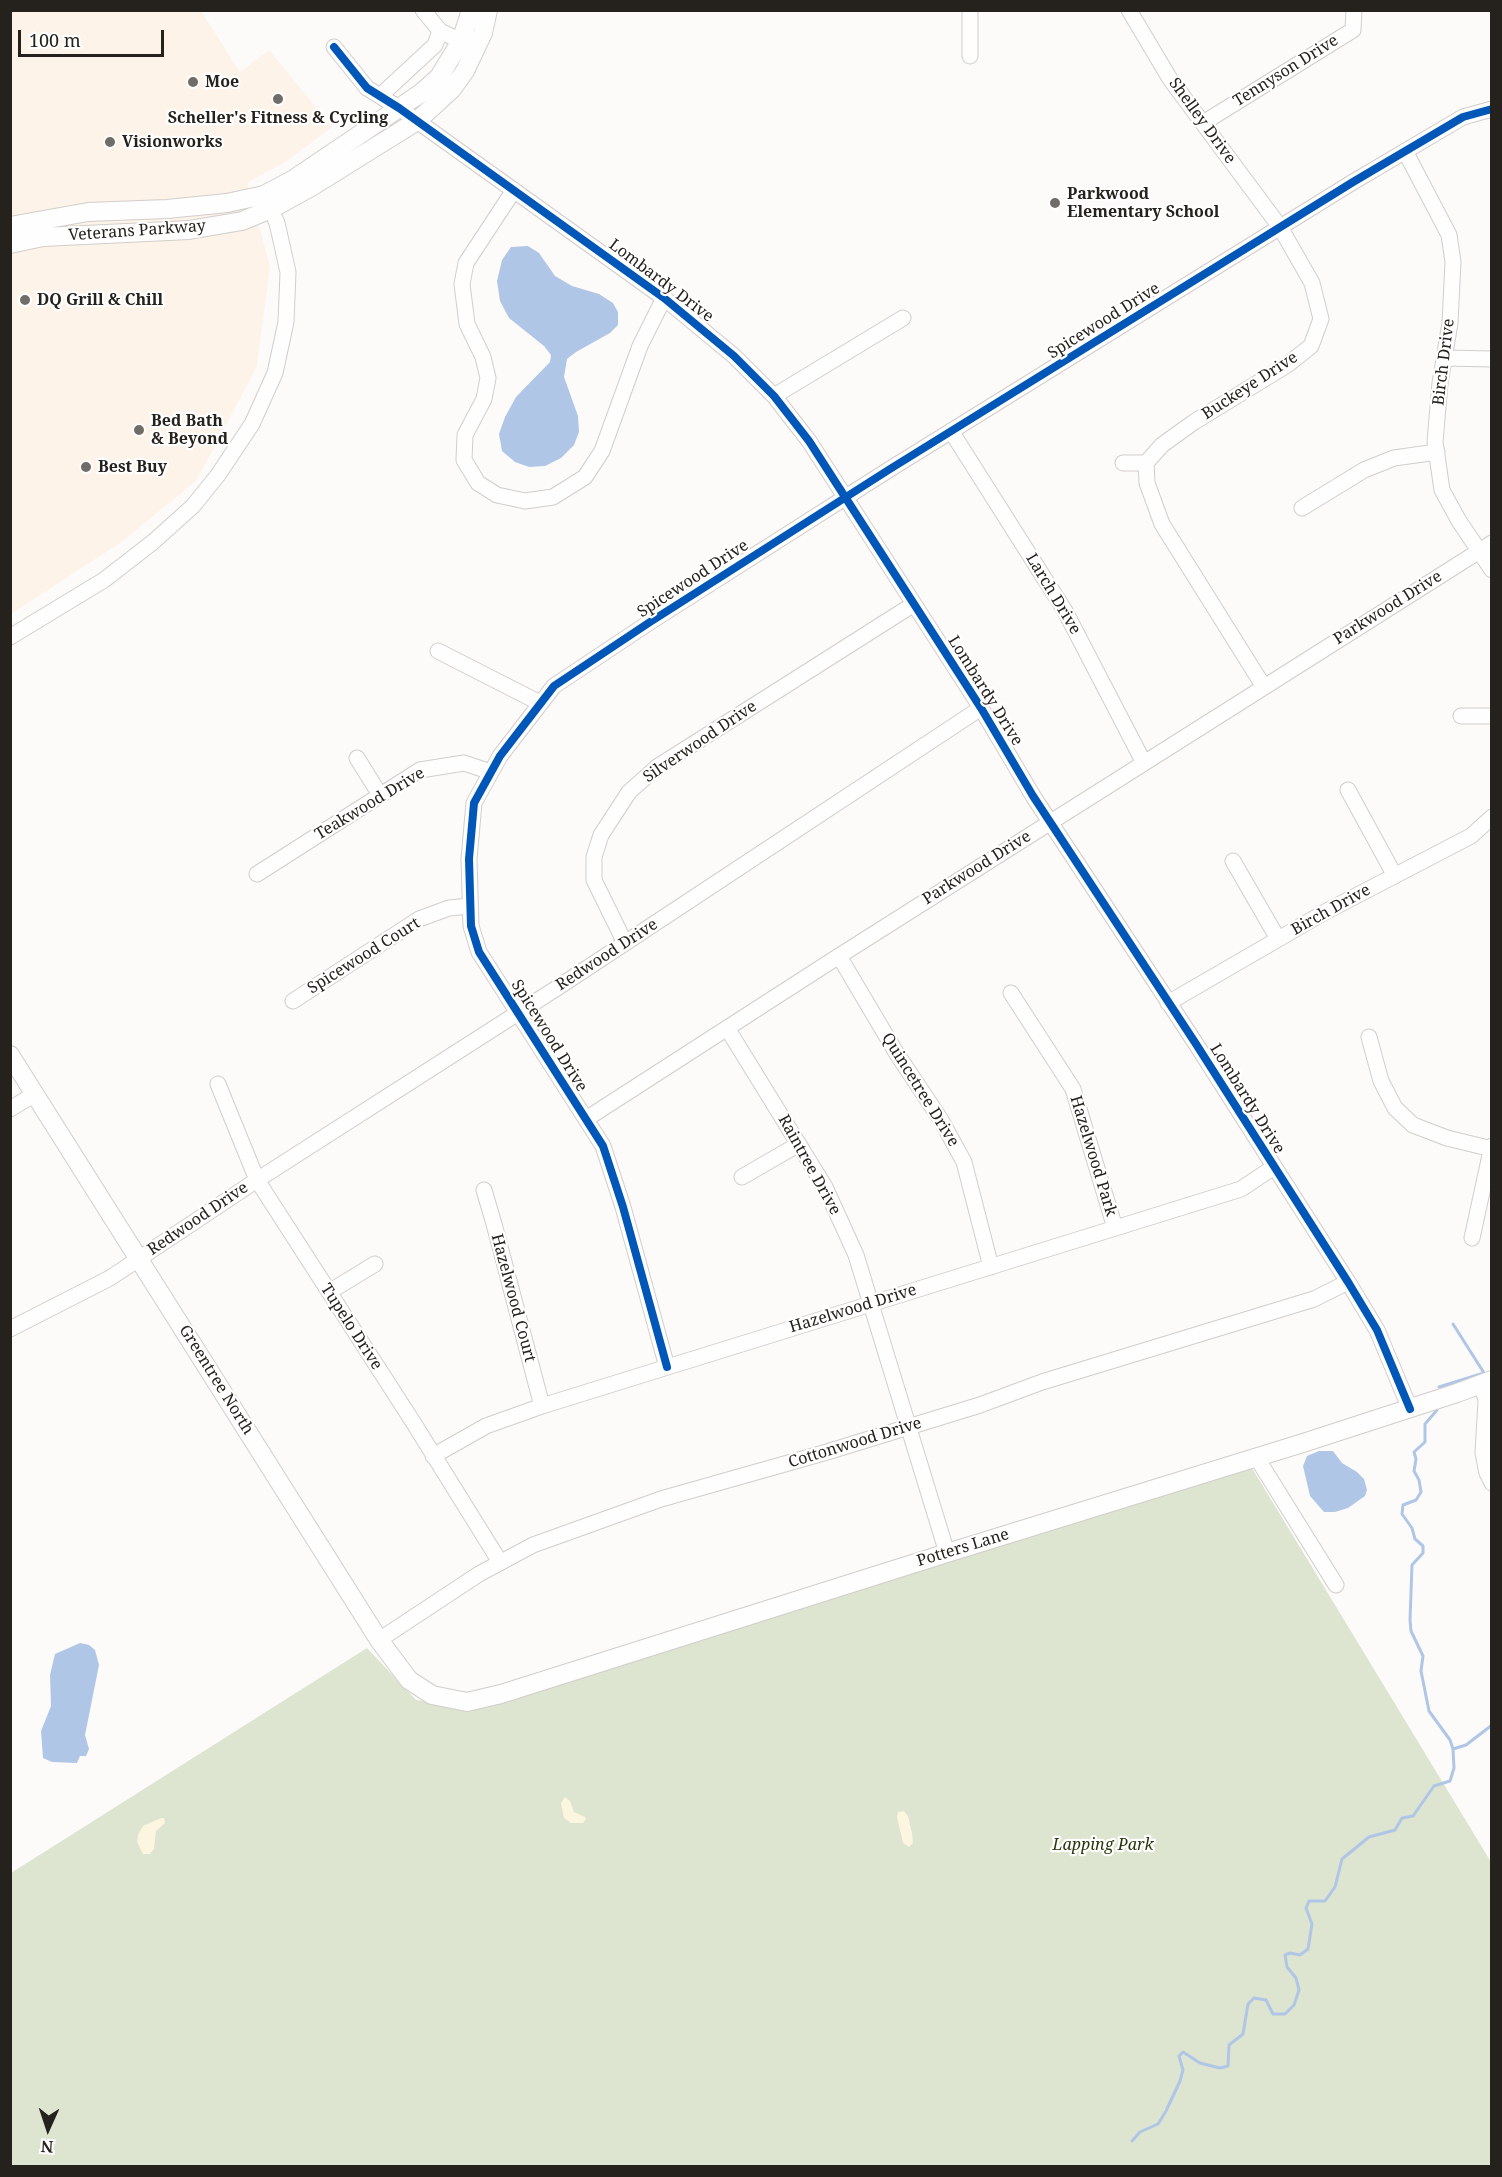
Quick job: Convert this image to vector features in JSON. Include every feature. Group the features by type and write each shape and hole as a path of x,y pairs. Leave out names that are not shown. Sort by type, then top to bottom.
{"main road":[{"name":"Veterans Parkway","path":"10,244 43,237 189,230 242,221 294,179 421,93 439,77 461,41 471,10"},
{"name":"Veterans Parkway","path":"10,226 88,212 267,202 311,187 417,121 452,89 465,71 483,33 488,10"},
{"name":"Greentree North","path":"10,1055 379,1640 409,1680 432,1695"},
{"name":"Potters Lane","path":"432,1695 466,1702 501,1694 1257,1458 1487,1382"}],"street":[{"path":"423,10 440,32 461,41"},
{"path":"969,56 970,10"},
{"name":"Tennyson Drive","path":"1203,123 1353,30 1354,10"},
{"name":"Shelley Drive","path":"1130,11 1170,79 1280,227"},
{"path":"380,96 435,45 440,32"},
{"name":"Lombardy Drive","path":"334,47 368,88 664,298 734,356 774,396 809,441 981,708 1050,822 1348,1282 1377,1329 1410,1409"},
{"name":"Spicewood Drive","path":"667,1367 603,1146 479,952 471,926 469,858 474,803 500,756 554,686 650,622 951,431 1280,227 1463,117 1491,109"},
{"name":"Birch Drive","path":"1405,151 1449,235 1453,262 1450,323 1435,442 1442,490 1459,521 1485,547 1491,570"},
{"path":"514,190 466,263 462,284 467,324 483,357 488,378 484,399 465,435 464,460 478,483 497,495 525,501 553,497 585,477 602,451 636,355 664,298"},
{"path":"10,637 104,579 153,543 192,506 212,483 252,424 275,373 286,322 288,272 284,246 267,202"},
{"name":"Buckeye Drive","path":"1146,464 1162,446 1194,422 1287,365 1311,346 1321,319 1312,283 1280,227"},
{"path":"774,396 903,318"},
{"path":"1444,358 1491,359"},
{"name":"Larch Drive","path":"951,431 1065,611 1144,763"},
{"path":"1302,508 1364,470 1394,458 1437,452"},
{"path":"1123,463 1146,464 1147,483 1162,524 1264,687"},
{"name":"Parkwood Drive","path":"585,1119 1485,547"},
{"name":"Silverwood Drive","path":"625,943 594,880 594,857 600,835 629,792 657,767 914,604"},
{"path":"438,651 540,703"},
{"name":"Redwood Drive","path":"10,1329 110,1278 257,1180 519,1013 981,708"},
{"path":"1461,716 1491,716"},
{"path":"357,758 380,795"},
{"name":"Teakwood Drive","path":"257,873 420,770 464,763 491,772"},
{"path":"1348,790 1395,876"},
{"name":"Birch Drive","path":"1168,1003 1324,912 1471,836 1491,817"},
{"path":"1233,861 1278,939"},
{"name":"Spicewood Court","path":"293,1001 419,919 449,908 470,906"},
{"name":"Quincetree Drive","path":"839,956 897,1054 941,1120 964,1162 990,1267"},
{"name":"Hazelwood Park","path":"1011,993 1073,1089 1114,1228"},
{"name":"Raintree Drive","path":"726,1028 825,1187 851,1245 947,1553"},
{"path":"1369,1037 1381,1081 1395,1108 1413,1125 1448,1138 1491,1148 1472,1238"},
{"name":"Tupelo Drive","path":"218,1084 257,1180 500,1562"},
{"path":"10,1109 34,1094"},
{"path":"742,1176 799,1144"},
{"name":"Hazelwood Drive","path":"433,1456 486,1426 542,1406 1242,1189 1274,1167"},
{"name":"Hazelwood Court","path":"483,1190 542,1406"},
{"path":"328,1292 375,1264"},
{"name":"Cottonwood Drive","path":"379,1640 470,1580 532,1545 661,1500 909,1427 980,1405 1042,1382 1314,1299 1348,1282"},
{"path":"1487,1382 1483,1453 1486,1473 1491,1483"},
{"path":"1257,1458 1336,1585"}],"shaded area":[{"path":"11,11 201,11 240,72 269,50 332,127 287,161 247,183 270,266 257,366 197,480 123,541 11,614"}],"green space":[{"name":"Lapping Park","path":"1247,1460 1491,1862 1491,2166 11,2166 11,1873 367,1648 416,1700 459,1705"}],"sand":[{"path":"565,1797 570,1801 574,1812 585,1817 583,1823 571,1823 564,1818 561,1803"},
{"path":"904,1811 908,1816 912,1833 913,1843 909,1847 903,1843 897,1817 898,1812"},
{"path":"164,1818 165,1823 156,1831 154,1849 150,1854 143,1854 137,1842 138,1835 143,1826"}],"water":[{"path":"528,246 539,253 555,276 572,286 599,294 613,303 618,312 618,325 610,333 567,359 564,377 578,416 579,432 574,445 561,458 545,466 529,467 515,462 502,451 499,434 516,397 550,362 551,355 544,346 509,318 500,301 497,281 502,260 511,247"},
{"path":"1319,1451 1333,1451 1342,1463 1357,1472 1364,1479 1367,1490 1365,1496 1348,1508 1335,1512 1324,1512 1310,1496 1303,1466 1307,1456"},
{"path":"80,1643 89,1645 95,1650 99,1665 85,1735 89,1749 86,1756 80,1756 77,1763 52,1762 43,1758 41,1731 51,1706 50,1675 55,1654"}],"waterway":[{"path":"1439,1387 1484,1373 1453,1324"},
{"path":"1132,2141 1140,2132 1158,2124 1166,2111 1180,2081 1183,2070 1179,2056 1183,2052 1200,2063 1220,2068 1228,2066 1229,2045 1243,2034 1248,2004 1254,1998 1266,2000 1273,2014 1285,2014 1294,2005 1299,1990 1296,1978 1287,1967 1285,1955 1290,1953 1300,1955 1308,1949 1312,1924 1306,1908 1309,1901 1325,1901 1335,1887 1342,1859 1369,1837 1395,1830 1402,1818 1413,1816 1434,1786 1450,1781 1454,1768 1453,1749 1450,1740 1429,1711 1421,1671 1423,1656 1411,1631 1412,1565 1423,1553 1423,1546 1415,1539 1412,1528 1402,1514 1403,1505 1416,1500 1421,1492 1419,1480 1414,1471 1416,1459 1414,1452 1425,1442 1425,1424 1437,1410"},
{"path":"1453,1749 1466,1745 1492,1725"}],"cycle path":[{"path":"334,47 367,88 399,108 664,298 734,356 774,396 809,441 981,708 1033,796 1196,1044 1348,1282 1377,1330 1410,1409"},
{"path":"667,1367 623,1207 603,1146 479,952 471,926 469,859 474,803 500,756 554,686 650,622 890,469 1353,182 1463,117 1492,109"}],"place":[{"name":"Moe","path":"193,82"},
{"name":"Scheller's Fitness & Cycling","path":"278,99"},
{"name":"Visionworks","path":"110,142"},
{"name":"Parkwood Elementary School","path":"1055,203"},
{"name":"DQ Grill & Chill","path":"25,300"},
{"name":"Bed Bath & Beyond","path":"139,430"},
{"name":"Best Buy","path":"86,467"}]}
